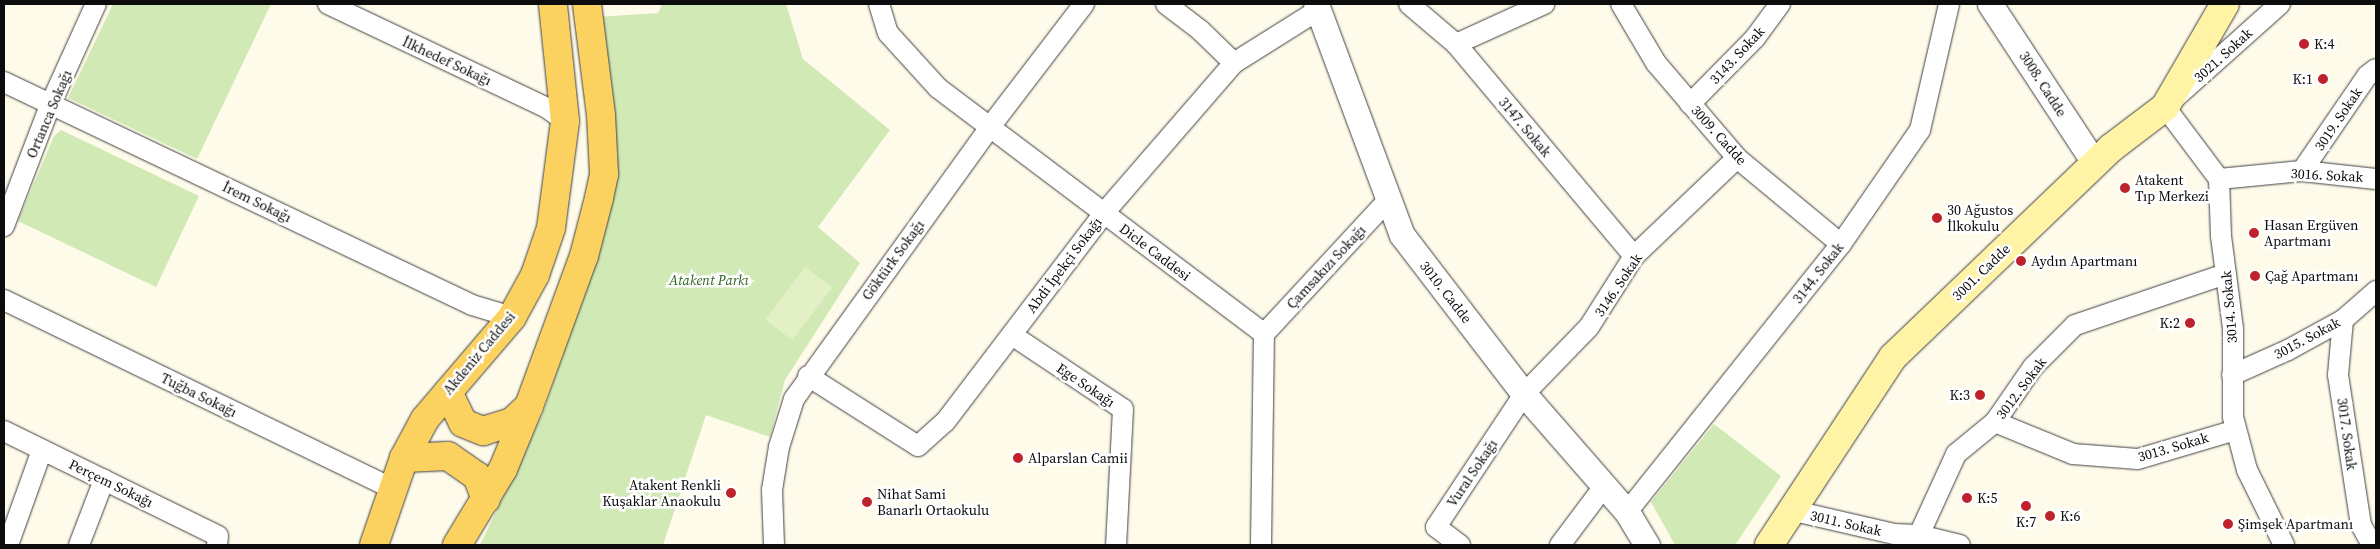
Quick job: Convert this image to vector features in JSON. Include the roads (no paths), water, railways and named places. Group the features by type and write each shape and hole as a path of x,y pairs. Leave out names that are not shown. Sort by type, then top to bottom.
{"main road":[{"name":"Akdeniz Caddesi","path":"374,545 395,490 404,458 425,420 512,317 535,275 550,228 565,120 553,4"},
{"path":"457,545 486,500 529,406 554,332 584,256 604,174 602,115 587,4"},
{"name":"3001. Cadde","path":"1790,510 1893,357 2095,164 2165,107 2225,4"},
{"path":"448,392 463,423 483,431 512,422 529,406"},
{"path":"404,458 448,456 478,476 486,500"},
{"path":"1760,545 1790,510"},
{"path":"1769,545 1790,510"}],"street":[{"name":"Ortanca Sokağı","path":"4,226 51,103 96,4"},
{"name":"İlkhedef Sokağı","path":"328,4 547,108 565,120"},
{"name":"Dicle Caddesi","path":"879,4 888,33 938,88 1264,334"},
{"name":"Göktürk Sokağı","path":"776,541 772,490 780,447 794,399 808,376 990,127 1084,4"},
{"path":"1166,4 1200,30 1234,63"},
{"name":"3147. Sokak","path":"1410,4 1456,44 1634,256"},
{"path":"1456,44 1544,4"},
{"name":"3009. Cadde","path":"1622,4 1656,63 1737,158 1841,244"},
{"name":"3143. Sokak","path":"1690,104 1755,38 1780,4"},
{"name":"3144. Sokak","path":"1627,512 1841,244 1920,130 1949,4"},
{"name":"3008. Cadde","path":"1990,4 2095,164"},
{"name":"3021. Sokak","path":"2165,107 2280,4"},
{"name":"Abdi İpekçi Sokağı","path":"808,376 918,446 945,422 1104,213 1234,63 1317,7"},
{"name":"3010. Cadde","path":"1317,7 1402,235 1524,394 1627,512 1646,544"},
{"name":"3019. Sokak","path":"2302,171 2367,76 2376,69"},
{"name":"İrem Sokağı","path":"4,82 472,304 512,317"},
{"path":"2165,107 2219,179"},
{"name":"3146. Sokak","path":"1524,394 1590,327 1634,256 1737,158"},
{"name":"3016. Sokak","path":"2219,179 2302,171 2376,179"},
{"name":"3014. Sokak","path":"2219,179 2226,274 2233,328 2232,375 2236,430 2247,470 2284,545"},
{"name":"Çamsakızı Sokağı","path":"1264,334 1389,199"},
{"name":"3012. Sokak","path":"1919,535 1956,454 1995,422 2033,367 2075,324 2226,274"},
{"name":"3015. Sokak","path":"2232,375 2288,350 2343,320 2376,291"},
{"name":"Tuğba Sokağı","path":"4,300 395,490"},
{"name":"3017. Sokak","path":"2343,320 2338,375 2361,525 2372,545"},
{"path":"1261,545 1264,334"},
{"name":"Ege Sokağı","path":"1012,335 1123,409 1116,545"},
{"name":"Vural Sokağı","path":"1460,545 1436,527 1524,394"},
{"name":"3013. Sokak","path":"1995,422 2073,454 2138,460 2236,430"},
{"name":"Perçem Sokağı","path":"4,431 104,480 217,540"},
{"path":"8,545 42,450"},
{"path":"79,545 104,480"},
{"path":"1560,545 1605,485"},
{"name":"3011. Sokak","path":"1790,510 1893,540 1919,535 1960,545"}],"place":[{"name":"K:4","path":"2304,44"},
{"name":"K:1","path":"2323,79"},
{"name":"Atakent Tıp Merkezi","path":"2125,188"},
{"name":"30 Ağustos İlkokulu","path":"1937,218"},
{"name":"Hasan Ergüven Apartmanı","path":"2254,233"},
{"name":"Aydın Apartmanı","path":"2021,261"},
{"name":"Çağ Apartmanı","path":"2255,276"},
{"name":"K:2","path":"2190,323"},
{"name":"K:3","path":"1980,395"},
{"name":"Alparslan Camii","path":"1018,458"},
{"name":"Atakent Renkli Kuşaklar Anaokulu","path":"731,493"},
{"name":"K:5","path":"1967,498"},
{"name":"Nihat Sami Banarlı Ortaokulu","path":"867,502"},
{"name":"K:7","path":"2026,506"},
{"name":"K:6","path":"2050,516"},
{"name":"Şimşek Apartmanı","path":"2228,524"}],"park label":[{"name":"Atakent Parkı","path":"709,280"}]}
